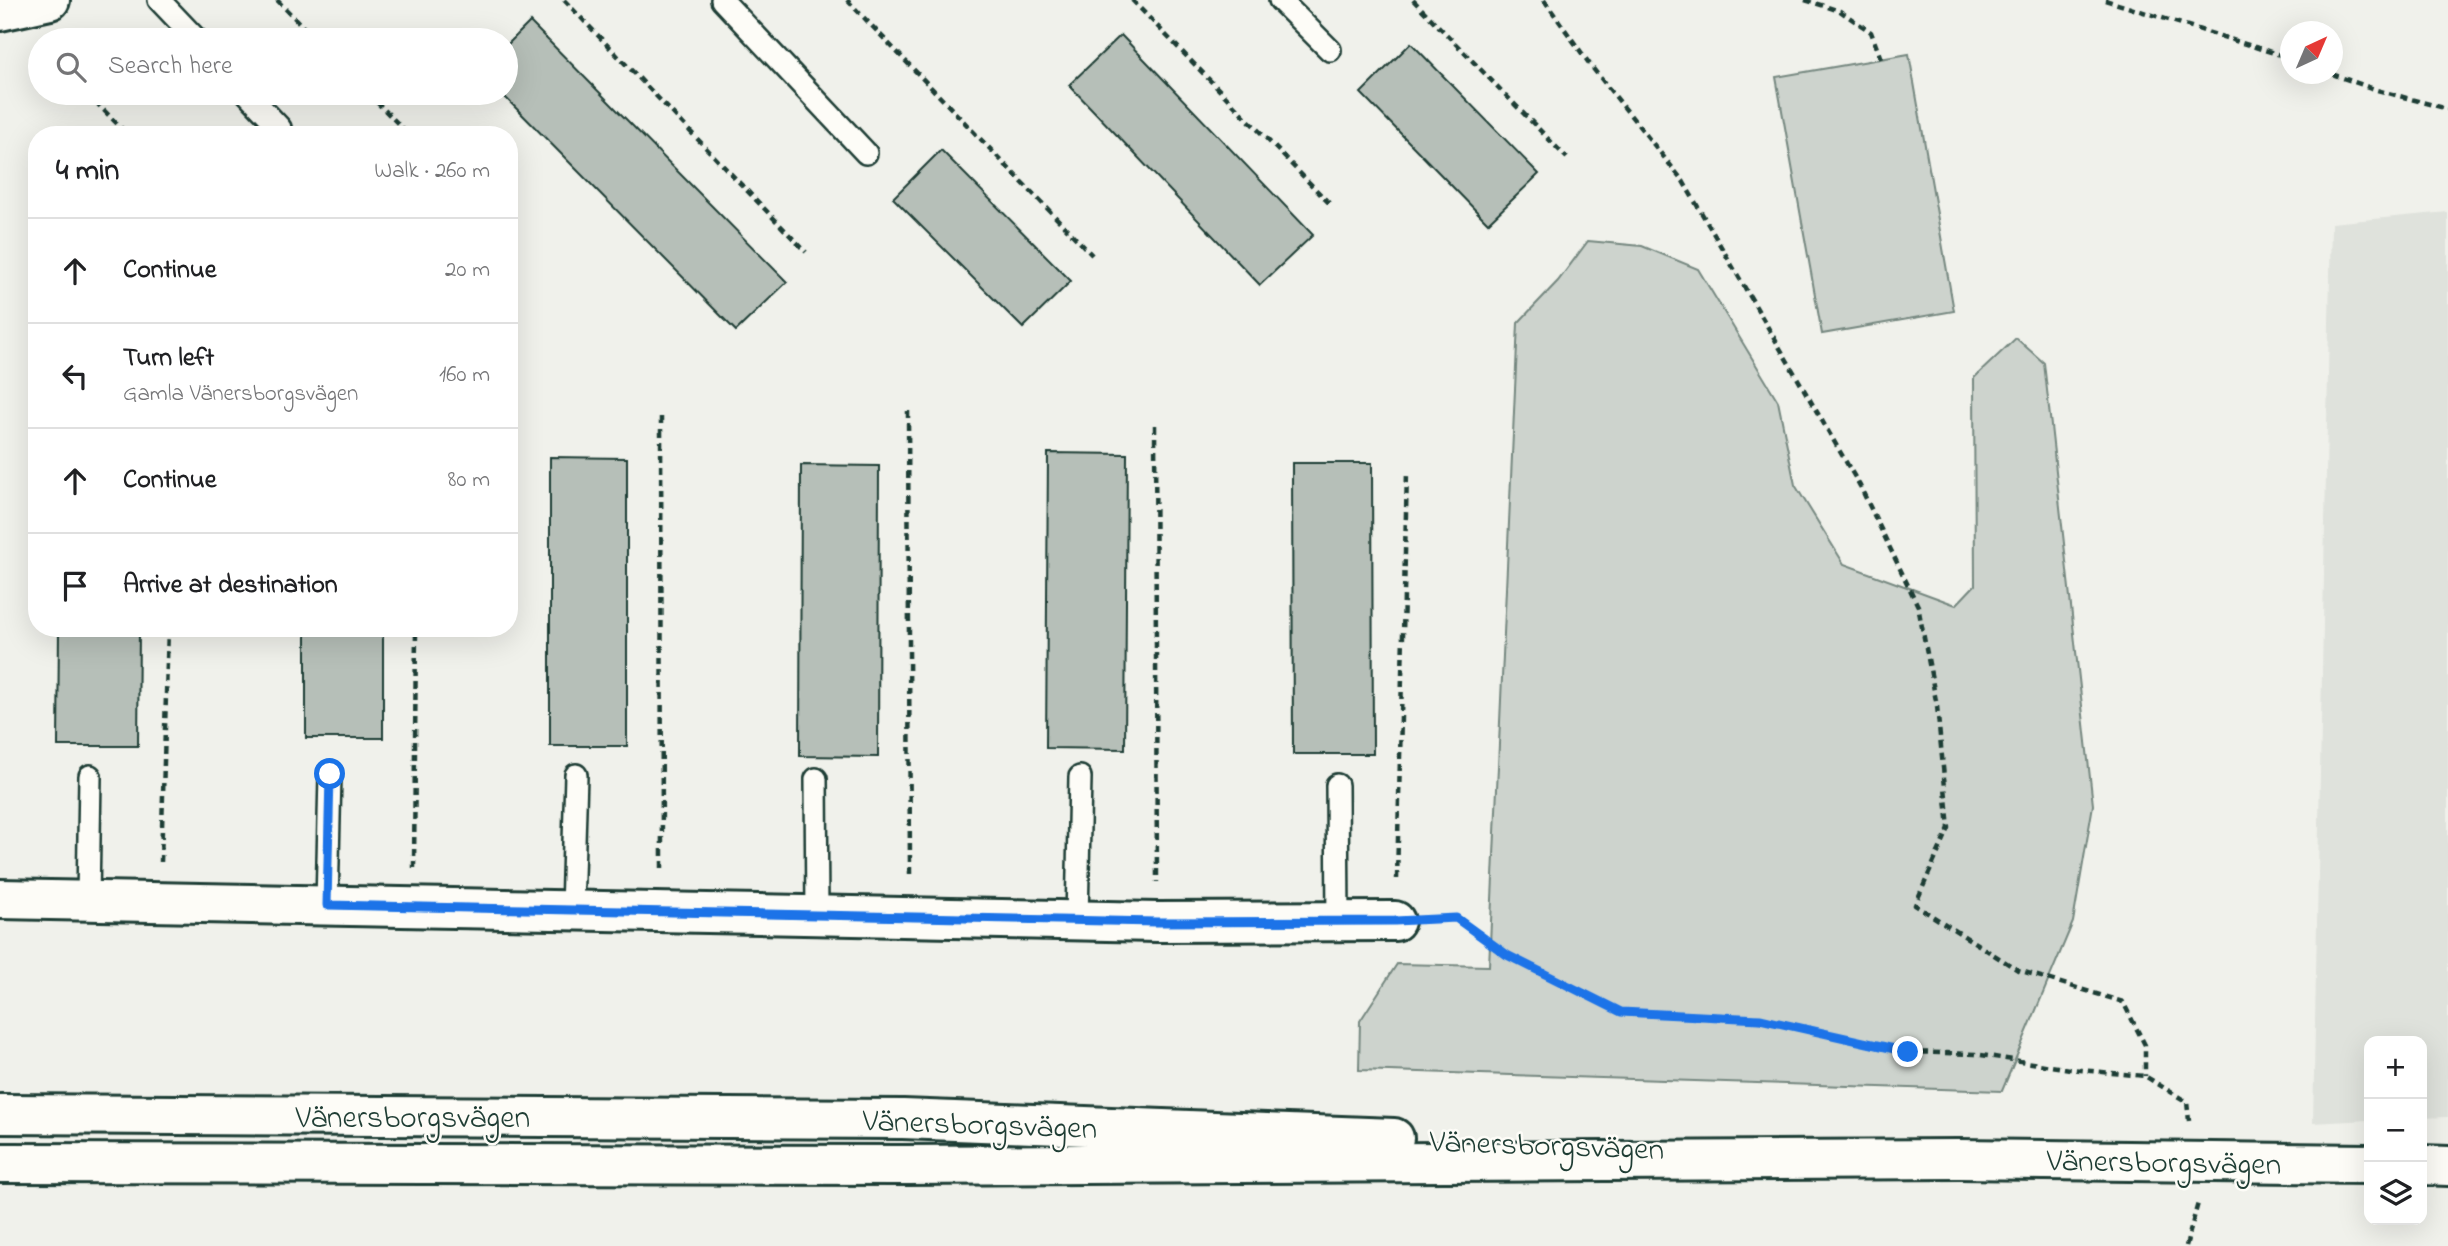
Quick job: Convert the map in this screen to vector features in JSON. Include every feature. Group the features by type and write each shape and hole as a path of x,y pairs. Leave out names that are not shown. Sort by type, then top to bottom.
{"main road":[{"path":"0,11 50,0"},
{"path":"0,899 1157,922 1395,921"},
{"name":"Vänersborgsvägen","path":"0,1114 903,1119 1959,1159"},
{"name":"Vänersborgsvägen","path":"0,1163 920,1165 1959,1159 2364,1164"},
{"path":"2427,1165 2448,1166"}],"lane":[{"path":"159,0 186,28"},
{"path":"722,0 866,153"},
{"path":"1280,0 1330,50"},
{"path":"259,105 279,126"},
{"path":"327,905 330,774"},
{"path":"572,910 576,775"},
{"path":"88,901 90,776"},
{"path":"1077,920 1080,777"},
{"path":"816,779 817,915"},
{"path":"1336,785 1338,922"}],"path":[{"path":"277,0 304,28"},
{"path":"564,0 806,252"},
{"path":"847,0 1092,255"},
{"path":"1132,0 1329,203"},
{"path":"1413,0 1567,159"},
{"path":"1544,0 1591,66 1683,181 1860,486 1918,606 1937,706 1949,828 1915,905 2018,971 2123,1002 2145,1045 2145,1076"},
{"path":"1805,0 1840,11 1871,32 1881,59"},
{"path":"2105,0 2280,55"},
{"path":"2343,78 2448,109"},
{"path":"99,105 119,126"},
{"path":"380,105 400,126"},
{"path":"908,411 910,917"},
{"path":"661,417 662,912"},
{"path":"1155,425 1157,922"},
{"path":"1407,472 1395,921 1456,918 1507,955 1621,1012 1760,1019 1908,1052 1975,1054 2070,1069 2145,1076 2187,1102 2192,1161"},
{"path":"160,902 168,637"},
{"path":"413,907 416,637"}],"shaded area":[{"path":"1909,54 1954,311 1822,334 1776,77"},
{"path":"2448,212 2448,1117 2427,1118 2427,1036 2364,1036 2364,1120 2313,1123 2331,223"},
{"path":"1588,241 1642,246 1698,269 1778,401 1795,485 1844,564 1956,605 1975,585 1974,378 2016,338 2044,363 2093,805 2073,922 2002,1091 1359,1070 1360,1021 1397,964 1489,966 1518,323 1558,281"}],"building":[{"path":"530,22 787,282 736,331 513,105 518,105 518,34"},
{"path":"1121,35 1313,235 1260,285 1069,85"},
{"path":"1411,43 1539,174 1488,223 1361,93"},
{"path":"941,150 1071,281 1023,328 893,198"},
{"path":"1048,453 1127,454 1125,749 1046,748"},
{"path":"550,457 627,458 627,746 550,746"},
{"path":"1292,463 1372,463 1373,754 1293,754"},
{"path":"801,465 879,466 878,757 800,756"},
{"path":"59,637 139,637 138,746 58,746"},
{"path":"306,637 383,637 383,738 306,738"}],"route":[{"path":"330,774 327,905 1157,922 1395,921 1456,918 1507,955 1621,1012 1760,1019 1908,1052"}]}
